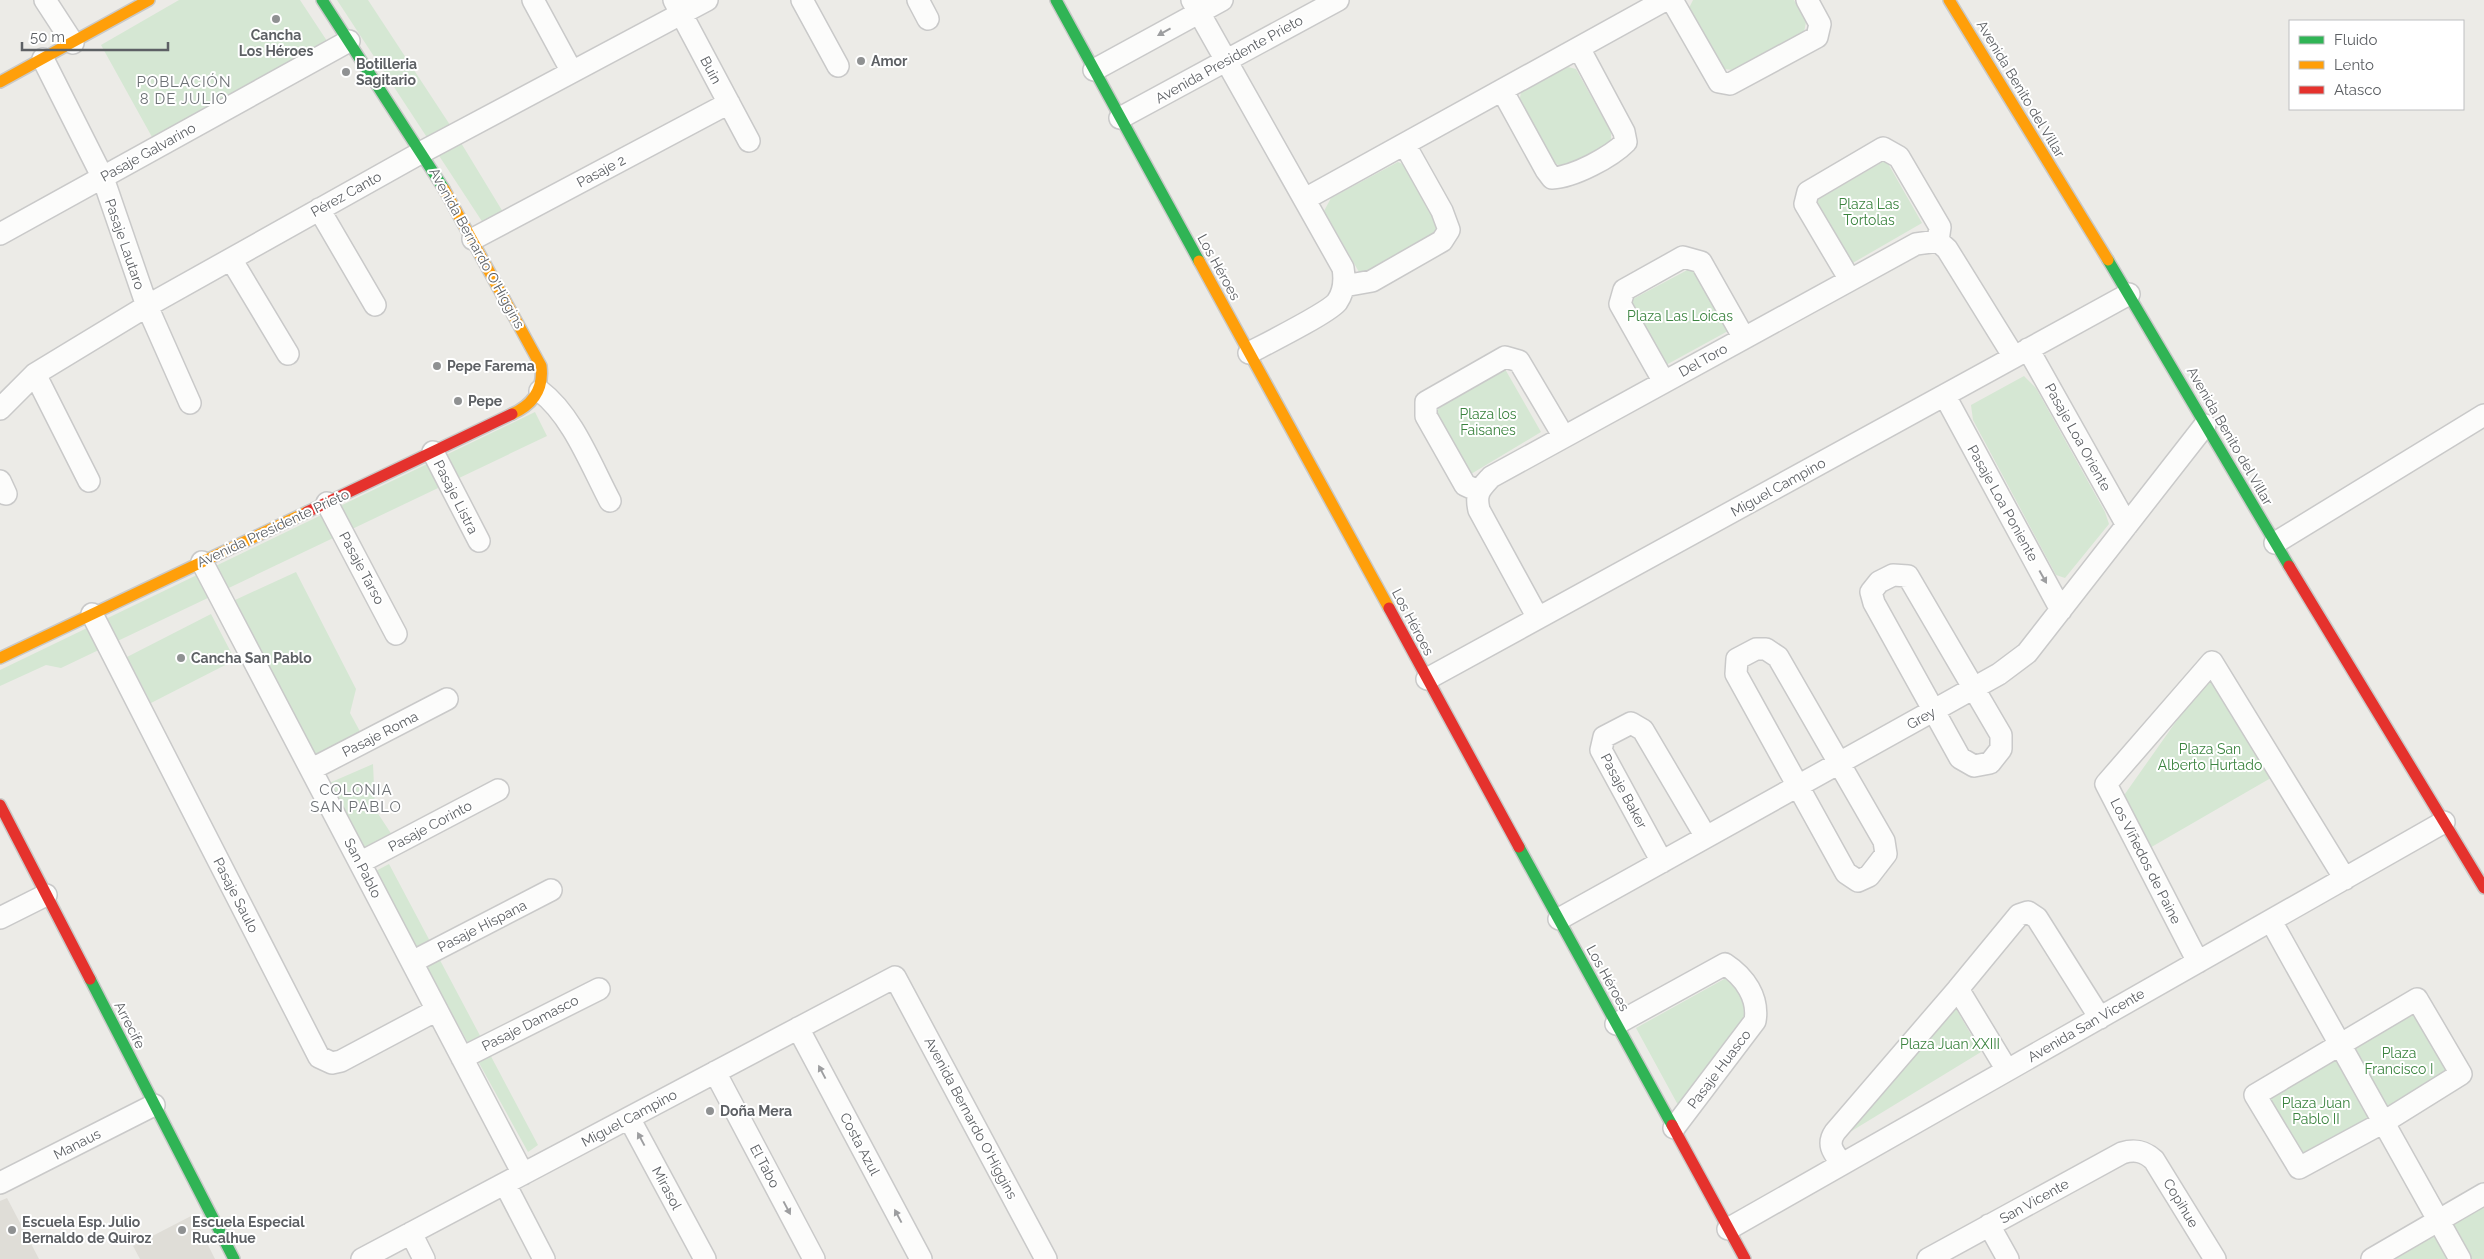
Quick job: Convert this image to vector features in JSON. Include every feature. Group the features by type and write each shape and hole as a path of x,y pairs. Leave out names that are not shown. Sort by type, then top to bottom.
{"street":[{"path":"45,0 73,43"},
{"path":"0,82 150,0"},
{"name":"Avenida Bernardo O'Higgins","path":"322,0 422,152 473,239 538,358 543,374 540,390"},
{"path":"532,0 572,72"},
{"name":"Pérez Canto","path":"0,409 35,374 147,306 422,152 572,72 677,7 707,0"},
{"path":"802,0 838,66"},
{"path":"918,0 928,19"},
{"name":"Los Héroes","path":"1056,0 1745,1259"},
{"path":"1094,70 1196,6 1222,0"},
{"name":"Avenida Presidente Prieto","path":"1120,118 1338,0"},
{"path":"1305,199 1665,0"},
{"path":"1672,0 1719,82 1730,84 1817,37 1820,24 1807,0"},
{"name":"Avenida Benito del Villar","path":"1949,0 2129,294 2275,543 2484,888"},
{"path":"1196,6 1342,268 1344,286 1337,302 1249,353"},
{"name":"Buin","path":"677,7 749,141"},
{"name":"Pasaje Galvarino","path":"0,234 350,41"},
{"path":"1502,90 1552,178 1565,178 1618,150 1626,142 1624,132 1579,48"},
{"name":"Pasaje Lautaro","path":"43,59 102,178 147,306 190,403"},
{"name":"Pasaje 2","path":"473,239 729,103"},
{"path":"1344,286 1372,280 1442,241 1449,230 1442,211 1405,144"},
{"path":"1850,280 1805,204 1808,192 1883,148 1899,157 1940,227 1938,241 1947,249 2021,353"},
{"path":"319,209 374,305"},
{"name":"Del Toro","path":"1478,491 1491,477 1916,244 1938,241"},
{"path":"1664,382 1620,304 1624,290 1683,257 1701,262 1744,338"},
{"path":"231,259 288,354"},
{"name":"Miguel Campino","path":"1427,679 2129,294"},
{"name":"Pasaje Loa Oriente","path":"2021,353 2127,525"},
{"path":"1538,618 1479,510 1478,491 1465,485 1426,416 1426,402 1505,357 1519,361 1564,437"},
{"path":"35,374 88,480"},
{"path":"540,390 553,402 565,418 610,501"},
{"name":"Avenida Presidente Prieto","path":"0,658 528,406 540,390"},
{"name":"Pasaje Loa Poniente","path":"1945,396 2061,610"},
{"path":"2275,543 2484,416"},
{"name":"Grey","path":"1559,919 1999,674 2027,653 2205,425"},
{"name":"Pasaje Listra","path":"433,452 479,541"},
{"name":"Pasaje Tarso","path":"327,503 396,634"},
{"name":"San Pablo","path":"202,562 361,862 462,1058 514,1179 544,1259"},
{"path":"1893,575 1908,576 1974,688 2001,735 2001,749 1990,763 1974,766 1960,758 1874,603 1871,592 1879,582 1893,575"},
{"name":"Pasaje Saulo","path":"92,614 319,1057 327,1062 341,1061 437,1010"},
{"path":"1756,649 1766,649 1778,657 1839,763 1884,841 1886,854 1869,876 1858,881 1846,873 1736,674 1737,660 1756,649"},
{"name":"Los Viñedos de Paine","path":"2198,962 2106,784 2212,662 2345,879"},
{"name":"Pasaje Roma","path":"312,769 447,699"},
{"name":"Pasaje Baker","path":"1662,862 1601,750 1604,736 1631,723 1643,730 1706,837"},
{"name":"Pasaje Corinto","path":"361,862 498,790"},
{"name":"Arrecife","path":"0,805 234,1259"},
{"name":"Avenida San Vicente","path":"1728,1229 2444,822"},
{"name":"Pasaje Hispana","path":"412,962 551,890"},
{"path":"0,918 46,895"},
{"path":"1842,1164 1831,1148 1830,1139 2019,915 2028,912 2036,918 2100,1018"},
{"path":"2271,921 2460,1259"},
{"name":"Pasaje Huasco","path":"1616,1024 1725,964 1740,973 1758,1007 1755,1021 1674,1128"},
{"name":"Avenida Bernardo O'Higgins","path":"895,978 1046,1259"},
{"name":"Miguel Campino","path":"362,1259 895,978"},
{"name":"Pasaje Damasco","path":"462,1058 599,989"},
{"path":"1958,989 2007,1070"},
{"path":"2417,999 2461,1074 2384,1122 2299,1168 2255,1095 2340,1045 2417,999"},
{"name":"Costa Azul","path":"798,1028 921,1259"},
{"name":"El Tabo","path":"716,1072 814,1259"},
{"name":"Manaus","path":"0,1183 154,1105"},
{"name":"Mirasol","path":"629,1118 705,1259"},
{"name":"San Vicente","path":"1928,1259 2122,1153 2142,1152"},
{"name":"Copihue","path":"2142,1152 2154,1160 2206,1256"},
{"path":"2372,1259 2484,1194"},
{"path":"1989,1225 2008,1259"},
{"path":"411,1234 424,1259"}],"shaded area":[{"name":"Escuela Esp. Julio Bernaldo de Quiroz","path":"7,1198 39,1259 0,1259 0,1201"},
{"name":"Escuela Especial Rucalhue","path":"193,1215 215,1259 140,1259 133,1246"}],"green space":[{"path":"179,0 300,0 329,44 152,137 101,45"},
{"path":"337,0 368,0 452,128 506,217 487,229"},
{"path":"1693,0 1794,0 1806,22 1804,32 1733,70 1724,69 1689,8"},
{"path":"1568,67 1576,69 1611,132 1611,143 1564,168 1551,161 1519,103 1521,92"},
{"name":"Plaza Las Tortolas","path":"1886,160 1922,223 1851,264 1815,201"},
{"path":"1398,162 1410,167 1441,225 1439,235 1368,272 1359,272 1324,211 1331,198"},
{"name":"Plaza Las Loicas","path":"1693,267 1728,331 1666,365 1631,300"},
{"name":"Plaza los Faisanes","path":"1505,369 1541,432 1471,474 1434,411"},
{"path":"2024,376 2036,388 2105,512 2109,524 2065,578 2056,575 1973,420 1971,405"},
{"path":"535,412 547,436 61,668 46,665 0,686 0,670"},
{"path":"296,572 356,689 350,713 363,737 318,761 235,600"},
{"name":"Cancha San Pablo","path":"211,614 235,660 151,703 127,657"},
{"name":"Plaza San Alberto Hurtado","path":"2213,669 2276,775 2148,849 2120,801"},
{"path":"373,764 375,809 394,838 365,851 327,784"},
{"path":"389,864 538,1145 528,1152 374,872"},
{"path":"1726,978 1740,994 1747,1014 1678,1105 1636,1028"},
{"name":"Plaza Juan XXIII","path":"1954,1005 1981,1052 1850,1132"},
{"name":"Plaza Francisco I","path":"2415,1007 2453,1072 2385,1113 2347,1049"},
{"name":"Plaza Juan Pablo II","path":"2337,1055 2375,1117 2304,1165 2263,1098"},
{"path":"2484,1200 2484,1259 2467,1259 2446,1222"},
{"path":"2437,1231 2453,1259 2390,1259"}],"traffic: fast":[{"path":"322,0 444,189"},
{"path":"1056,0 1199,261"},
{"path":"2108,260 2289,566"},
{"path":"1519,847 1672,1125"},
{"path":"90,979 234,1259"}],"traffic: slow":[{"path":"0,82 149,0"},
{"path":"1949,0 2108,260"},
{"path":"444,189 541,366 541,382 535,396 525,406 512,414"},
{"path":"1199,261 1389,608"},
{"path":"0,658 307,512"}],"traffic: jam":[{"path":"307,512 512,414"},
{"path":"2289,566 2484,888"},
{"path":"1389,608 1519,847"},
{"path":"0,805 90,979"},
{"path":"1672,1125 1745,1259"}],"place":[{"name":"Cancha Los Héroes","path":"276,19"},
{"name":"Amor","path":"861,61"},
{"name":"Botilleria Sagitario","path":"346,72"},
{"name":"Pepe Farema","path":"437,366"},
{"name":"Pepe","path":"458,401"},
{"name":"Cancha San Pablo","path":"181,658"},
{"name":"Doña Mera","path":"710,1111"},
{"name":"Escuela Esp. Julio Bernaldo de Quiroz","path":"12,1230"},
{"name":"Escuela Especial Rucalhue","path":"182,1230"}],"district":[{"name":"POBLACIÓN 8 DE JULIO","path":"184,90"},
{"name":"COLONIA SAN PABLO","path":"356,798"}]}
